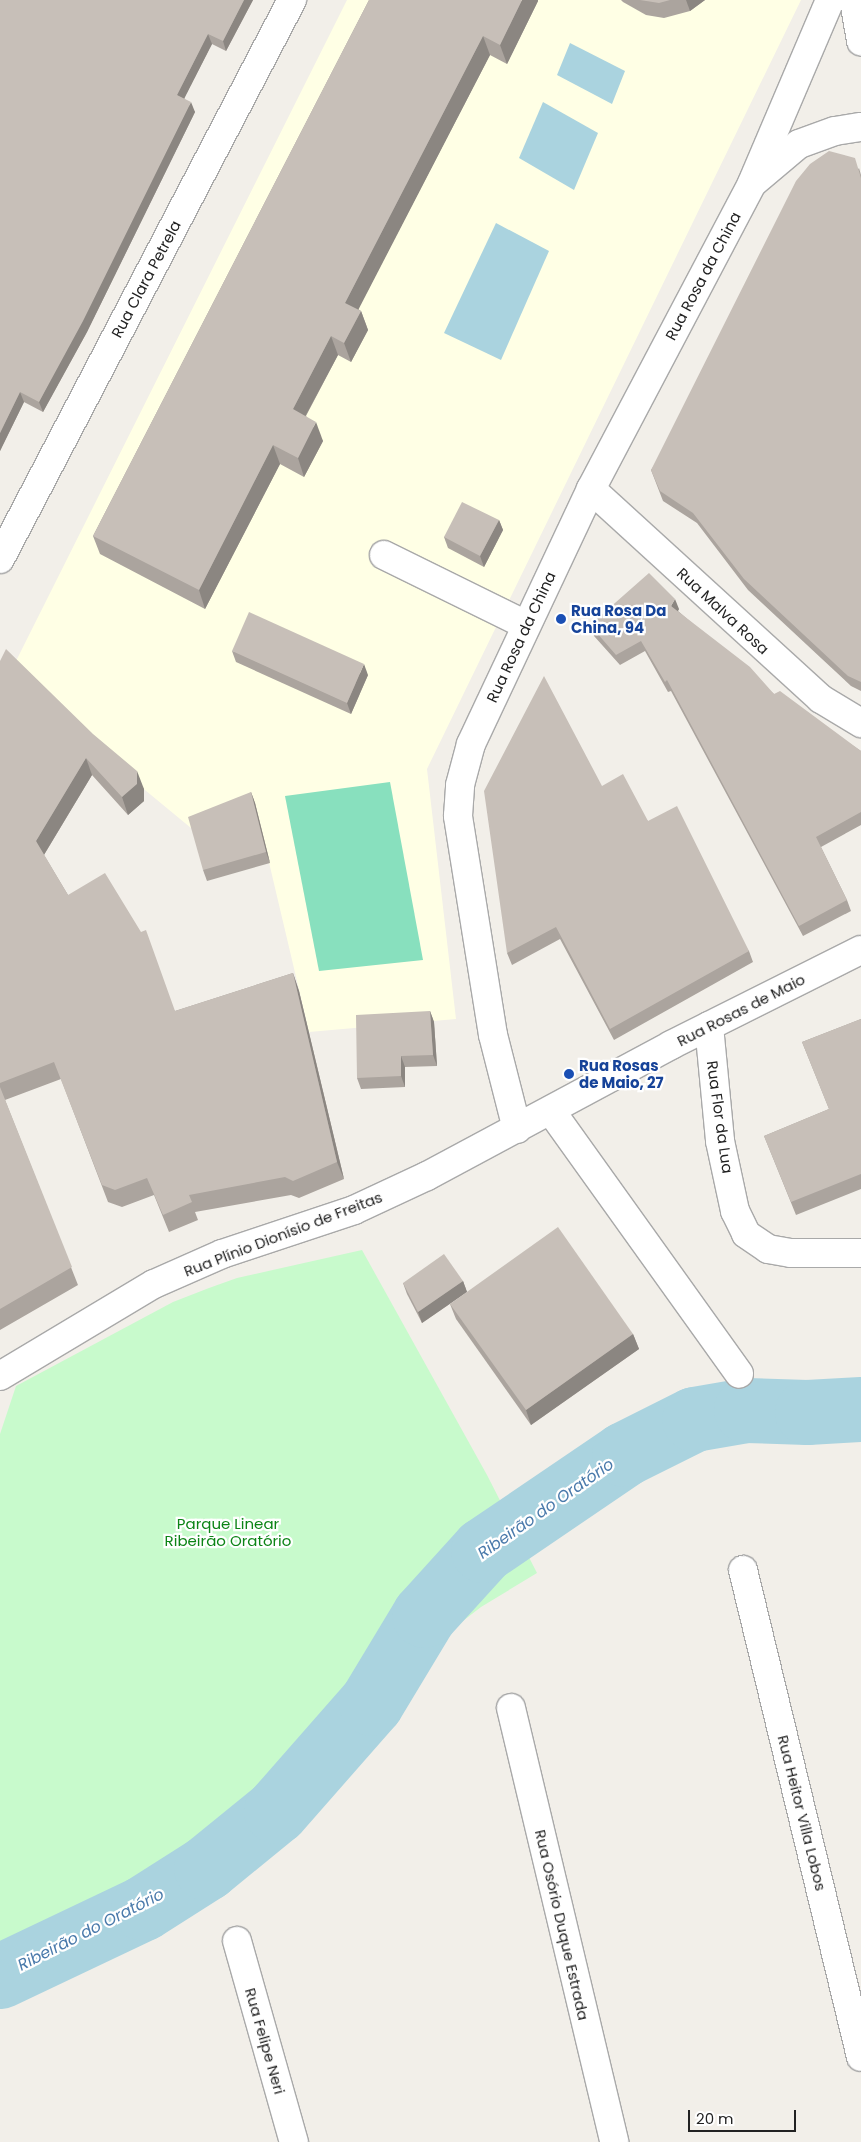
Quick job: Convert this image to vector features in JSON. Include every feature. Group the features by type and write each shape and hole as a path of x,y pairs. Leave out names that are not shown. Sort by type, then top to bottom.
{"street":[{"name":"Rua Clara Petrela","path":"0,559 292,0"},
{"name":"Rua Rosa da China","path":"517,1128 493,1035 458,816 460,785 471,744 591,489 752,183 830,0"},
{"path":"854,0 861,41"},
{"name":"Rua Rosa da China","path":"752,183 799,144 835,131 861,128"},
{"name":"Rua Malva Rosa","path":"591,489 821,700 861,723"},
{"path":"384,555 526,625"},
{"name":"Rua Rosas de Maio","path":"517,1128 709,1026 861,950"},
{"name":"Rua Flor da Lua","path":"709,1026 720,1141 735,1211 746,1234 768,1249 791,1254 861,1253"},
{"path":"551,1111 739,1374"},
{"name":"Rua Plínio Dionísio de Freitas","path":"0,1376 154,1284 222,1254 354,1210 517,1128"},
{"name":"Rua Heitor Villa Lobos","path":"743,1570 861,2057"},
{"name":"Rua Osório Duque Estrada","path":"511,1708 614,2142"},
{"name":"Rua Felipe Neri","path":"237,1941 294,2142"}],"shaded area":[{"path":"347,0 801,0 427,769 456,1019 309,1032 255,803 191,828 105,757 13,667"}],"green space":[{"path":"390,782 423,960 319,971 285,796"},
{"name":"Parque Linear Ribeirão Oratório","path":"362,1250 487,1475 537,1573 481,1607 446,1634 412,1668 314,1781 220,1834 177,1868 81,1924 0,1961 0,1434 16,1386 173,1302 237,1278"}],"water":[{"path":"570,43 625,71 612,104 557,75"},
{"path":"543,102 598,133 574,190 519,158"},
{"path":"496,223 549,251 501,360 444,333"}],"building":[{"path":"0,0 244,0 223,41 208,34 177,95 191,102 83,321 39,402 20,392 0,433"},
{"path":"369,0 522,0 500,45 483,36 345,303 361,311 344,343 331,336 293,409 316,422 298,458 273,445 199,590 93,536"},
{"path":"640,0 670,0 659,3"},
{"path":"829,151 855,158 861,178 861,682 848,676 744,579 693,513 660,491 651,470 796,181 810,164"},
{"path":"462,502 499,520 480,556 444,537"},
{"path":"649,573 675,599 671,606 750,667 774,694 780,691 861,751 861,812 816,837 847,900 799,926 667,680 665,682 641,641 616,655 590,625"},
{"path":"249,612 364,664 347,703 232,651"},
{"path":"6,649 93,734 137,771 137,784 122,797 86,758 36,841 68,895 105,873 141,932 146,930 175,1011 293,973 337,1162 293,1181 285,1177 189,1195 192,1202 163,1215 147,1178 115,1190 102,1185 54,1062 0,1083 0,661"},
{"path":"544,676 602,786 623,774 648,821 677,806 749,951 610,1029 556,927 507,953 484,791"},
{"path":"251,792 266,852 203,870 188,817"},
{"path":"430,1011 433,1055 401,1056 401,1076 357,1078 356,1015"},
{"path":"861,1019 861,1174 791,1202 764,1136 829,1109 802,1042"},
{"path":"0,1087 72,1267 0,1309"},
{"path":"558,1227 633,1334 526,1410 450,1304"},
{"path":"444,1254 463,1281 418,1312 403,1283"}],"waterway":[{"name":"Ribeirão do Oratório","path":"0,1976 143,1908 206,1868 276,1811 371,1703 424,1615 483,1550 624,1454 694,1419 746,1410 807,1412 861,1409"}],"place":[{"name":"Rua Rosa Da China, 94","path":"561,619"},
{"name":"Rua Rosas de Maio, 27","path":"569,1074"}]}
